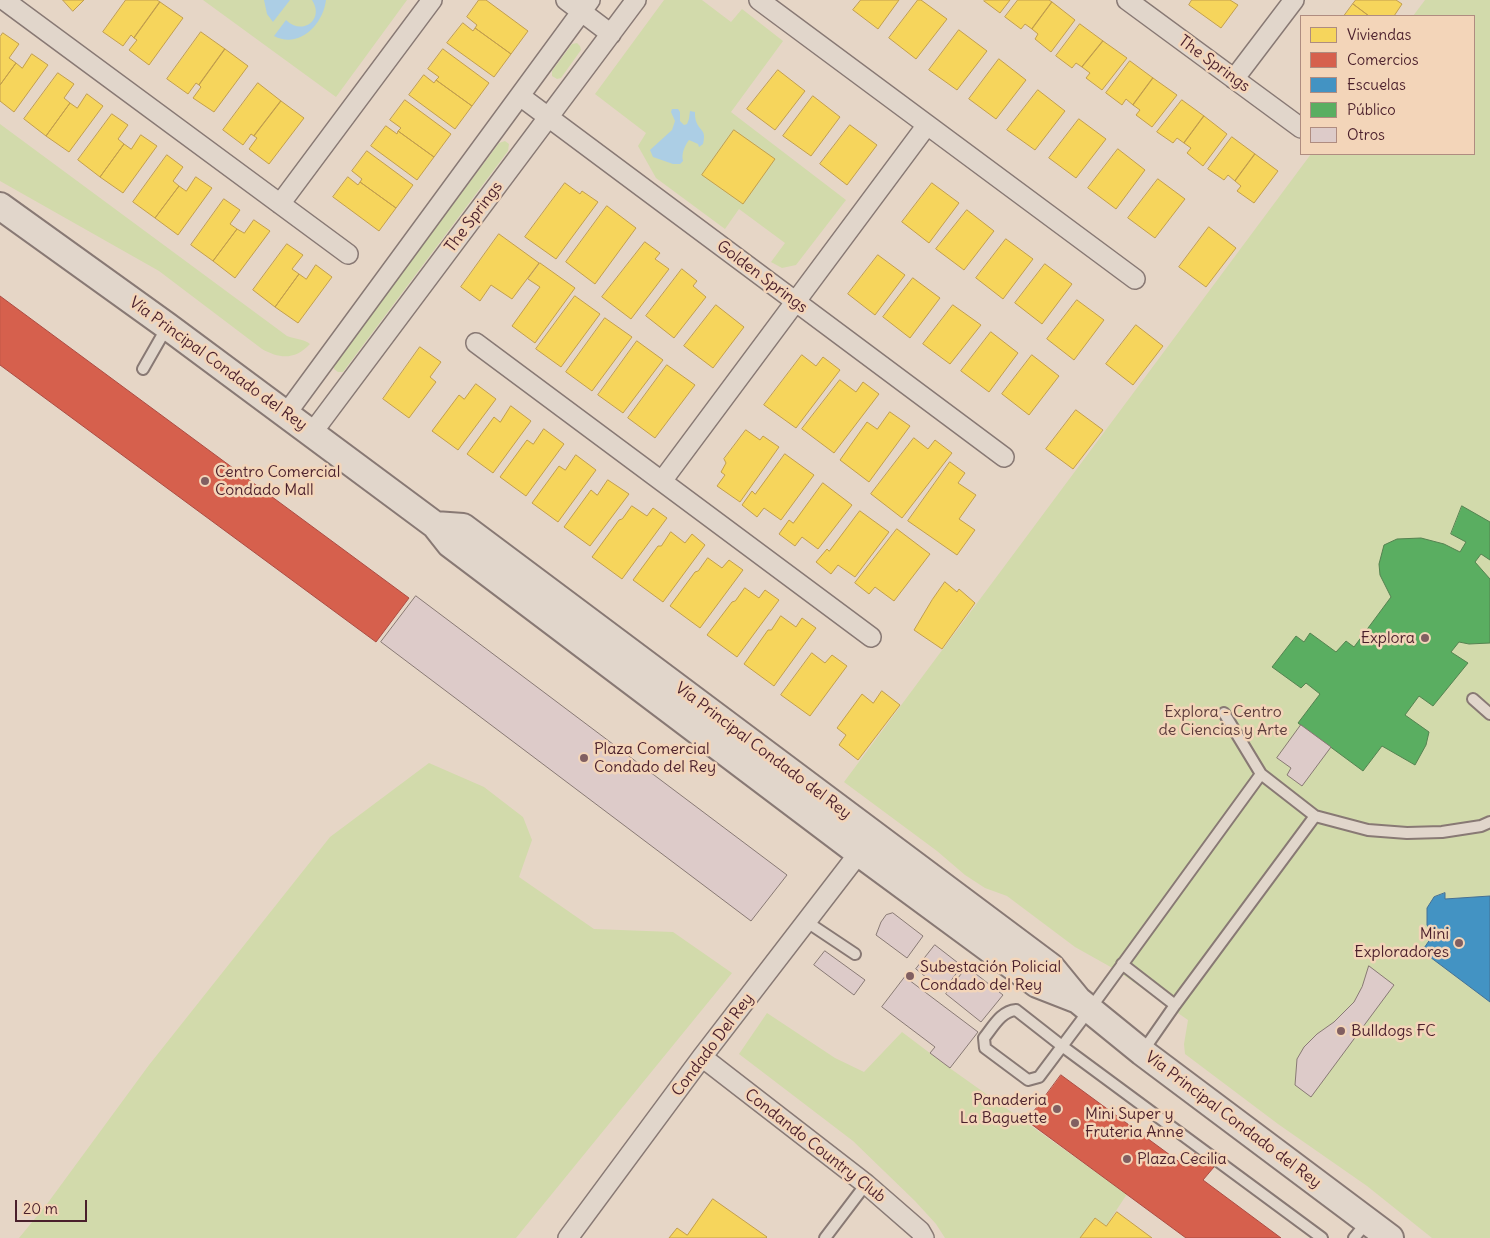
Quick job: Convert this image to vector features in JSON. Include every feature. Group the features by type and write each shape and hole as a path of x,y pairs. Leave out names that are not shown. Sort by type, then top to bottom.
{"street":[{"path":"4,0 348,254"},
{"path":"280,204 432,0"},
{"path":"566,0 586,6 611,34"},
{"name":"The Springs","path":"312,434 636,0"},
{"path":"759,0 1134,279"},
{"name":"The Springs","path":"1127,0 1300,127"},
{"path":"1234,79 1294,0"},
{"path":"286,414 586,6"},
{"name":"Golden Springs","path":"520,96 1004,457"},
{"path":"662,481 927,125"},
{"name":"Vía Principal Condado del Rey","path":"0,206 167,326 435,525 450,544 1037,984 1084,1004"},
{"path":"476,343 871,637"},
{"name":"Vía Principal Condado del Rey","path":"435,525 463,527 1051,967 1084,1004 1361,1230 1390,1238"},
{"path":"859,823 863,834 863,844 860,853"},
{"path":"860,853 872,848 892,848"},
{"name":"Condado Del Rey","path":"568,1238 702,1058 860,853"},
{"name":"Condando Country Club","path":"702,1058 866,1184 920,1231 924,1238"}],"lane":[{"path":"143,369 167,326"},
{"path":"1473,699 1490,714"},
{"path":"1224,713 1261,774 1315,816 1368,830 1407,833 1442,832 1481,826 1490,822"},
{"path":"1261,774 1122,964 1084,1004 1062,1046 1039,1077 1028,1080 985,1048 984,1043 984,1038 1003,1015 1010,1010 1016,1010 1062,1046 1322,1238"},
{"path":"1142,1052 1315,816"},
{"path":"808,922 855,954"},
{"path":"1122,964 1175,1005"},
{"path":"825,1238 866,1184"}],"green space":[{"path":"203,0 407,0 336,97"},
{"path":"664,0 702,0 731,22 742,9 783,41 731,112 846,200 796,265 782,268 771,262 785,243 739,209 725,229 656,178 638,146 646,133 595,94"},
{"name":"Explora - Centro de Ciencias y Arte","path":"1425,0 1490,0 1490,1238 1432,1238 1367,1186 1278,1124 1185,1054 1184,1044 1188,1020 1116,970 1075,947 1007,896 985,888 965,875 937,851 844,782 1310,155 1475,155 1475,15 1414,15"},
{"path":"577,43 581,50 561,78 557,79 552,76 552,71 572,44"},
{"path":"0,124 287,336 310,344 299,353 287,356 275,355 262,349 159,271 0,181"},
{"path":"505,141 509,144 508,151 343,372 338,372 334,369 334,364 499,143"},
{"path":"429,763 484,787 523,817 532,840 519,877 594,929 673,932 732,973 516,1238 19,1238 47,1204 149,1065 330,837"},
{"path":"767,1013 835,1058 864,1072 902,1032 1127,1194 1106,1226 1095,1218 1080,1238 945,1238 936,1224 915,1201 853,1141 739,1054"}],"water":[{"path":"264,0 290,0 273,22 267,14"},
{"path":"312,0 326,0 324,9 315,26 301,37 283,39 274,36 286,20 292,25 305,26 310,24 316,14"},
{"path":"672,109 678,109 680,121 684,125 687,124 690,111 695,112 697,124 704,135 703,144 699,147 698,144 689,140 684,150 683,161 680,164 673,164 653,157 650,150 672,130 675,121 671,112"}],"building: Viviendas":[{"path":"63,0 84,0 73,11"},
{"path":"126,0 157,0 160,2 134,38 131,35 123,46 103,32"},
{"path":"479,0 486,0 528,31 511,54 475,28 477,25 467,17"},
{"path":"861,0 899,0 878,29 853,10"},
{"path":"918,0 921,0 947,19 916,59 889,38"},
{"path":"985,0 1010,0 1000,13"},
{"path":"1018,0 1049,0 1052,2 1032,29 1025,24 1021,29 1005,17"},
{"path":"1192,0 1230,0 1238,5 1221,28 1189,5"},
{"path":"1356,0 1396,0 1402,4 1395,15 1368,15 1353,4"},
{"path":"160,2 183,18 149,65 129,50 137,40 134,38"},
{"path":"1052,2 1075,20 1051,52 1035,39 1038,34 1032,29"},
{"path":"1353,4 1368,15 1345,15"},
{"path":"463,23 473,31 475,28 511,54 494,77 447,43"},
{"path":"1080,24 1103,41 1082,67 1076,63 1072,68 1056,56"},
{"path":"959,30 987,51 957,90 929,70"},
{"path":"201,32 225,49 199,85 196,83 188,94 167,79"},
{"path":"3,33 19,44 9,58 16,63 0,85 0,37"},
{"path":"1103,41 1127,58 1102,90 1086,78 1090,73 1082,67"},
{"path":"225,49 248,66 214,112 193,98 201,87 199,85"},
{"path":"443,49 489,83 472,106 436,80 439,77 428,69"},
{"path":"32,54 48,65 14,112 0,101 0,85 16,63 22,68"},
{"path":"999,59 1026,80 996,119 969,99"},
{"path":"1130,61 1153,78 1133,105 1126,99 1122,105 1106,93"},
{"path":"778,70 805,91 775,130 747,109"},
{"path":"58,73 74,84 64,98 70,103 46,136 24,119"},
{"path":"424,75 434,83 436,80 472,106 455,129 409,95"},
{"path":"1153,78 1177,95 1152,127 1136,115 1140,110 1133,105"},
{"path":"258,83 281,101 254,136 251,134 243,145 223,130"},
{"path":"1038,90 1065,111 1035,150 1007,130"},
{"path":"87,94 103,106 69,152 46,136 70,103 77,108"},
{"path":"813,96 840,117 811,156 783,136"},
{"path":"405,100 451,134 434,157 398,131 401,128 390,120"},
{"path":"1182,100 1204,116 1184,143 1177,138 1173,143 1157,132"},
{"path":"281,101 304,118 269,164 249,149 257,138 254,136"},
{"path":"112,114 128,125 118,139 124,144 100,177 78,160"},
{"path":"1204,116 1227,134 1203,166 1187,153 1191,148 1184,143"},
{"path":"1079,119 1106,139 1076,178 1049,158"},
{"path":"850,125 877,145 847,185 820,164"},
{"path":"386,126 397,134 398,131 434,157 417,180 371,146"},
{"path":"734,130 775,159 743,204 702,175"},
{"path":"141,135 157,146 123,193 100,177 124,144 131,149"},
{"path":"1232,137 1255,154 1235,181 1228,175 1224,180 1208,169"},
{"path":"1118,149 1145,170 1116,209 1088,188"},
{"path":"367,151 413,185 396,208 360,182 362,179 352,171"},
{"path":"1255,154 1278,171 1254,203 1237,191 1241,186 1235,181"},
{"path":"167,155 183,167 173,181 179,186 155,218 133,202"},
{"path":"196,177 212,188 178,235 155,218 179,186 186,191"},
{"path":"348,177 358,185 360,182 396,208 379,231 333,197"},
{"path":"1158,179 1185,199 1155,238 1128,218"},
{"path":"565,183 580,194 582,191 598,202 556,259 525,237"},
{"path":"932,183 959,203 929,243 902,222"},
{"path":"224,199 240,210 230,224 237,229 213,261 191,245"},
{"path":"607,206 636,228 595,284 566,262"},
{"path":"967,210 994,231 964,270 936,249"},
{"path":"254,220 270,231 235,278 213,261 237,229 244,233"},
{"path":"1209,227 1236,248 1206,287 1179,267"},
{"path":"499,234 539,263 512,299 491,285 480,301 461,287"},
{"path":"1006,239 1033,259 1003,299 976,278"},
{"path":"645,242 660,253 655,259 669,269 631,319 602,297"},
{"path":"287,244 303,255 292,269 299,274 275,307 253,290"},
{"path":"878,255 905,275 875,315 848,294"},
{"path":"540,263 575,288 535,343 512,326 540,287 528,279"},
{"path":"1045,264 1072,284 1042,324 1015,303"},
{"path":"316,265 332,277 298,323 275,307 299,274 306,279"},
{"path":"682,269 697,281 693,286 706,297 674,338 646,316"},
{"path":"913,278 940,298 910,338 883,317"},
{"path":"575,296 600,314 561,367 536,349"},
{"path":"1077,300 1104,320 1074,360 1047,339"},
{"path":"716,305 744,327 713,368 684,346"},
{"path":"953,305 981,325 950,364 923,344"},
{"path":"605,318 632,337 592,391 566,372"},
{"path":"1136,325 1163,346 1133,385 1106,364"},
{"path":"991,332 1018,353 989,392 961,371"},
{"path":"637,341 663,360 623,413 598,395"},
{"path":"420,347 441,362 430,377 436,382 409,418 383,399"},
{"path":"802,355 816,366 823,357 840,370 796,428 764,405"},
{"path":"1032,355 1059,376 1029,415 1002,394"},
{"path":"667,365 695,385 655,438 628,418"},
{"path":"840,380 856,392 863,382 879,394 834,453 802,429"},
{"path":"476,384 496,399 458,450 432,431 459,395 464,399"},
{"path":"511,406 531,421 493,473 467,454 494,417 500,422"},
{"path":"1076,410 1103,430 1073,469 1046,449"},
{"path":"890,412 910,426 869,482 840,460 867,422 877,429"},
{"path":"544,429 564,444 526,496 500,477 527,440 533,444"},
{"path":"746,430 760,440 763,436 779,447 740,502 717,486 725,475 721,472 726,463 724,459"},
{"path":"914,438 928,449 935,440 952,453 902,518 871,494"},
{"path":"785,454 814,475 781,520 764,508 757,517 742,505 752,491 755,494"},
{"path":"576,455 596,470 558,522 532,503 559,466 565,470"},
{"path":"950,462 965,473 958,483 976,495 959,519 975,530 957,555 908,521"},
{"path":"608,480 629,494 590,546 564,527 591,490 597,495"},
{"path":"823,483 852,505 818,549 802,537 795,546 779,534 789,520 793,523"},
{"path":"632,506 647,516 653,508 667,518 622,579 592,557 619,520 622,519"},
{"path":"860,511 889,532 855,577 838,565 831,574 816,562 827,549 829,551"},
{"path":"897,529 930,554 894,601 875,587 869,594 855,583"},
{"path":"671,532 685,543 692,534 705,545 663,602 633,580 658,546 661,546"},
{"path":"708,558 722,568 729,560 743,570 700,628 670,606 695,572 698,571"},
{"path":"945,582 957,592 959,589 975,603 942,649 914,630"},
{"path":"745,588 759,598 765,590 779,600 737,657 707,635"},
{"path":"781,616 796,627 802,618 816,628 774,686 744,664 768,630 771,630"},
{"path":"812,653 825,663 832,655 847,666 810,716 781,695"},
{"path":"882,691 900,705 858,760 839,745 846,735 837,728 862,694 873,703"},
{"path":"713,1199 767,1237 669,1238 677,1228 687,1235"},
{"path":"1117,1212 1152,1238 1080,1238 1095,1218 1106,1226"}],"building: Comercios":[{"name":"Centro Comercial Condado Mall","path":"0,296 409,598 376,642 0,365"},
{"name":"Plaza Cecilia","path":"1061,1075 1185,1166 1195,1153 1214,1167 1203,1180 1281,1238 1186,1238 1027,1121"}],"building: Escuelas":[{"name":"Mini Exploradores","path":"1445,893 1445,899 1490,896 1490,1002 1422,951 1433,935 1427,925 1427,908 1434,897"}],"building: Público":[{"name":"Explora","path":"1462,506 1490,522 1490,560 1481,554 1475,562 1490,579 1490,643 1469,644 1459,642 1451,652 1468,663 1433,706 1419,696 1405,715 1429,732 1426,745 1415,765 1382,746 1363,771 1298,723 1320,694 1306,683 1301,688 1272,667 1296,636 1304,642 1310,633 1336,652 1346,641 1354,647 1391,597 1380,575 1379,564 1384,545 1397,539 1421,538 1444,544 1460,552 1466,542 1451,534"}],"building: Otros":[{"name":"Plaza Comercial Condado del Rey","path":"416,596 787,875 751,921 381,642"},
{"path":"1301,725 1331,747 1302,786 1287,775 1291,768 1277,758"},
{"path":"893,913 923,936 907,958 876,935 886,915"},
{"path":"935,945 962,966 943,991 916,969"},
{"path":"825,951 865,980 854,995 814,965"},
{"name":"Bulldogs FC","path":"1369,966 1394,985 1311,1097 1295,1085 1297,1059 1304,1047 1317,1034 1334,1022 1354,1002 1362,987"},
{"path":"967,967 1003,995 981,1022 946,994"},
{"path":"905,977 978,1032 950,1068 930,1053 935,1047 882,1007"}],"place":[{"name":"Centro Comercial Condado Mall","path":"205,481"},
{"name":"Explora","path":"1425,638"},
{"name":"Plaza Comercial Condado del Rey","path":"584,758"},
{"name":"Mini Exploradores","path":"1459,943"},
{"name":"Subestación Policial Condado del Rey","path":"910,976"},
{"name":"Bulldogs FC","path":"1341,1031"},
{"name":"Panaderia La Baguette","path":"1057,1109"},
{"name":"Mini Super y Fruteria Anne","path":"1075,1123"},
{"name":"Plaza Cecilia","path":"1127,1159"}]}
